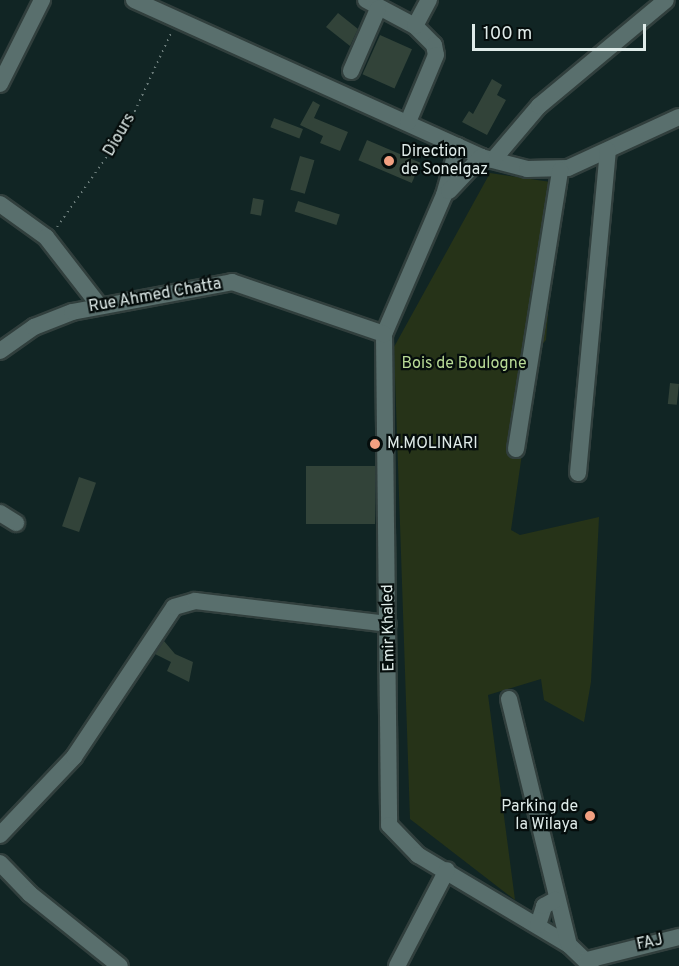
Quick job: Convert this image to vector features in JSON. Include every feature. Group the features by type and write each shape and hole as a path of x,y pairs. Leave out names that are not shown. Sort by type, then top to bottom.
{"street":[{"path":"0,84 42,0"},
{"path":"134,0 177,22 408,122 487,159 536,171 560,170 679,117"},
{"path":"415,26 429,0"},
{"path":"444,195 487,159 539,106 666,0"},
{"path":"351,71 372,5 429,35 436,55 408,122"},
{"path":"444,195 459,146"},
{"path":"578,473 608,150"},
{"path":"516,449 560,170"},
{"name":"Emir Khaled","path":"444,195 384,334 389,825 418,855 447,870 538,926 568,945 589,963"},
{"path":"0,204 46,237 98,304"},
{"name":"Rue Ahmed Chatta","path":"0,351 34,327 98,304 232,282 384,334"},
{"path":"0,513 16,524"},
{"path":"0,835 74,756 174,607 195,601 388,624"},
{"path":"509,699 555,900 568,945"},
{"path":"0,862 30,894 120,966"},
{"path":"397,966 447,870"},
{"path":"538,926 544,906 555,900"},
{"name":"FAJ","path":"589,963 679,937"}],"path":[{"name":"Diours","path":"46,237 127,128 177,22"}],"green space":[{"name":"Bois de Boulogne","path":"490,173 558,183 546,340 537,350 511,530 520,535 599,517 591,682 584,722 544,700 541,679 488,695 515,900 410,819 394,347"}],"building":[{"path":"338,13 358,29 350,46 326,27"},
{"path":"380,35 412,49 394,89 363,74"},
{"path":"492,79 502,85 497,95 506,100 487,135 462,122 469,111 473,114"},
{"path":"313,101 320,105 314,118 348,132 340,151 320,143 323,136 300,125"},
{"path":"274,118 303,129 299,138 270,127"},
{"name":"Direction de Sonelgaz","path":"367,140 420,163 412,183 358,160"},
{"path":"300,156 314,160 305,194 290,190"},
{"path":"253,198 264,200 261,216 250,214"},
{"path":"298,201 340,215 336,225 295,211"},
{"path":"670,383 679,384 677,405 668,404"},
{"path":"306,466 375,466 375,524 306,524"},
{"path":"79,477 96,483 79,532 62,526"},
{"path":"164,641 175,654 193,662 189,682 167,671 171,662 155,654"}],"place":[{"name":"Direction de Sonelgaz","path":"389,161"},
{"name":"M.MOLINARI","path":"375,444"},
{"name":"Parking de la Wilaya","path":"590,816"}]}
